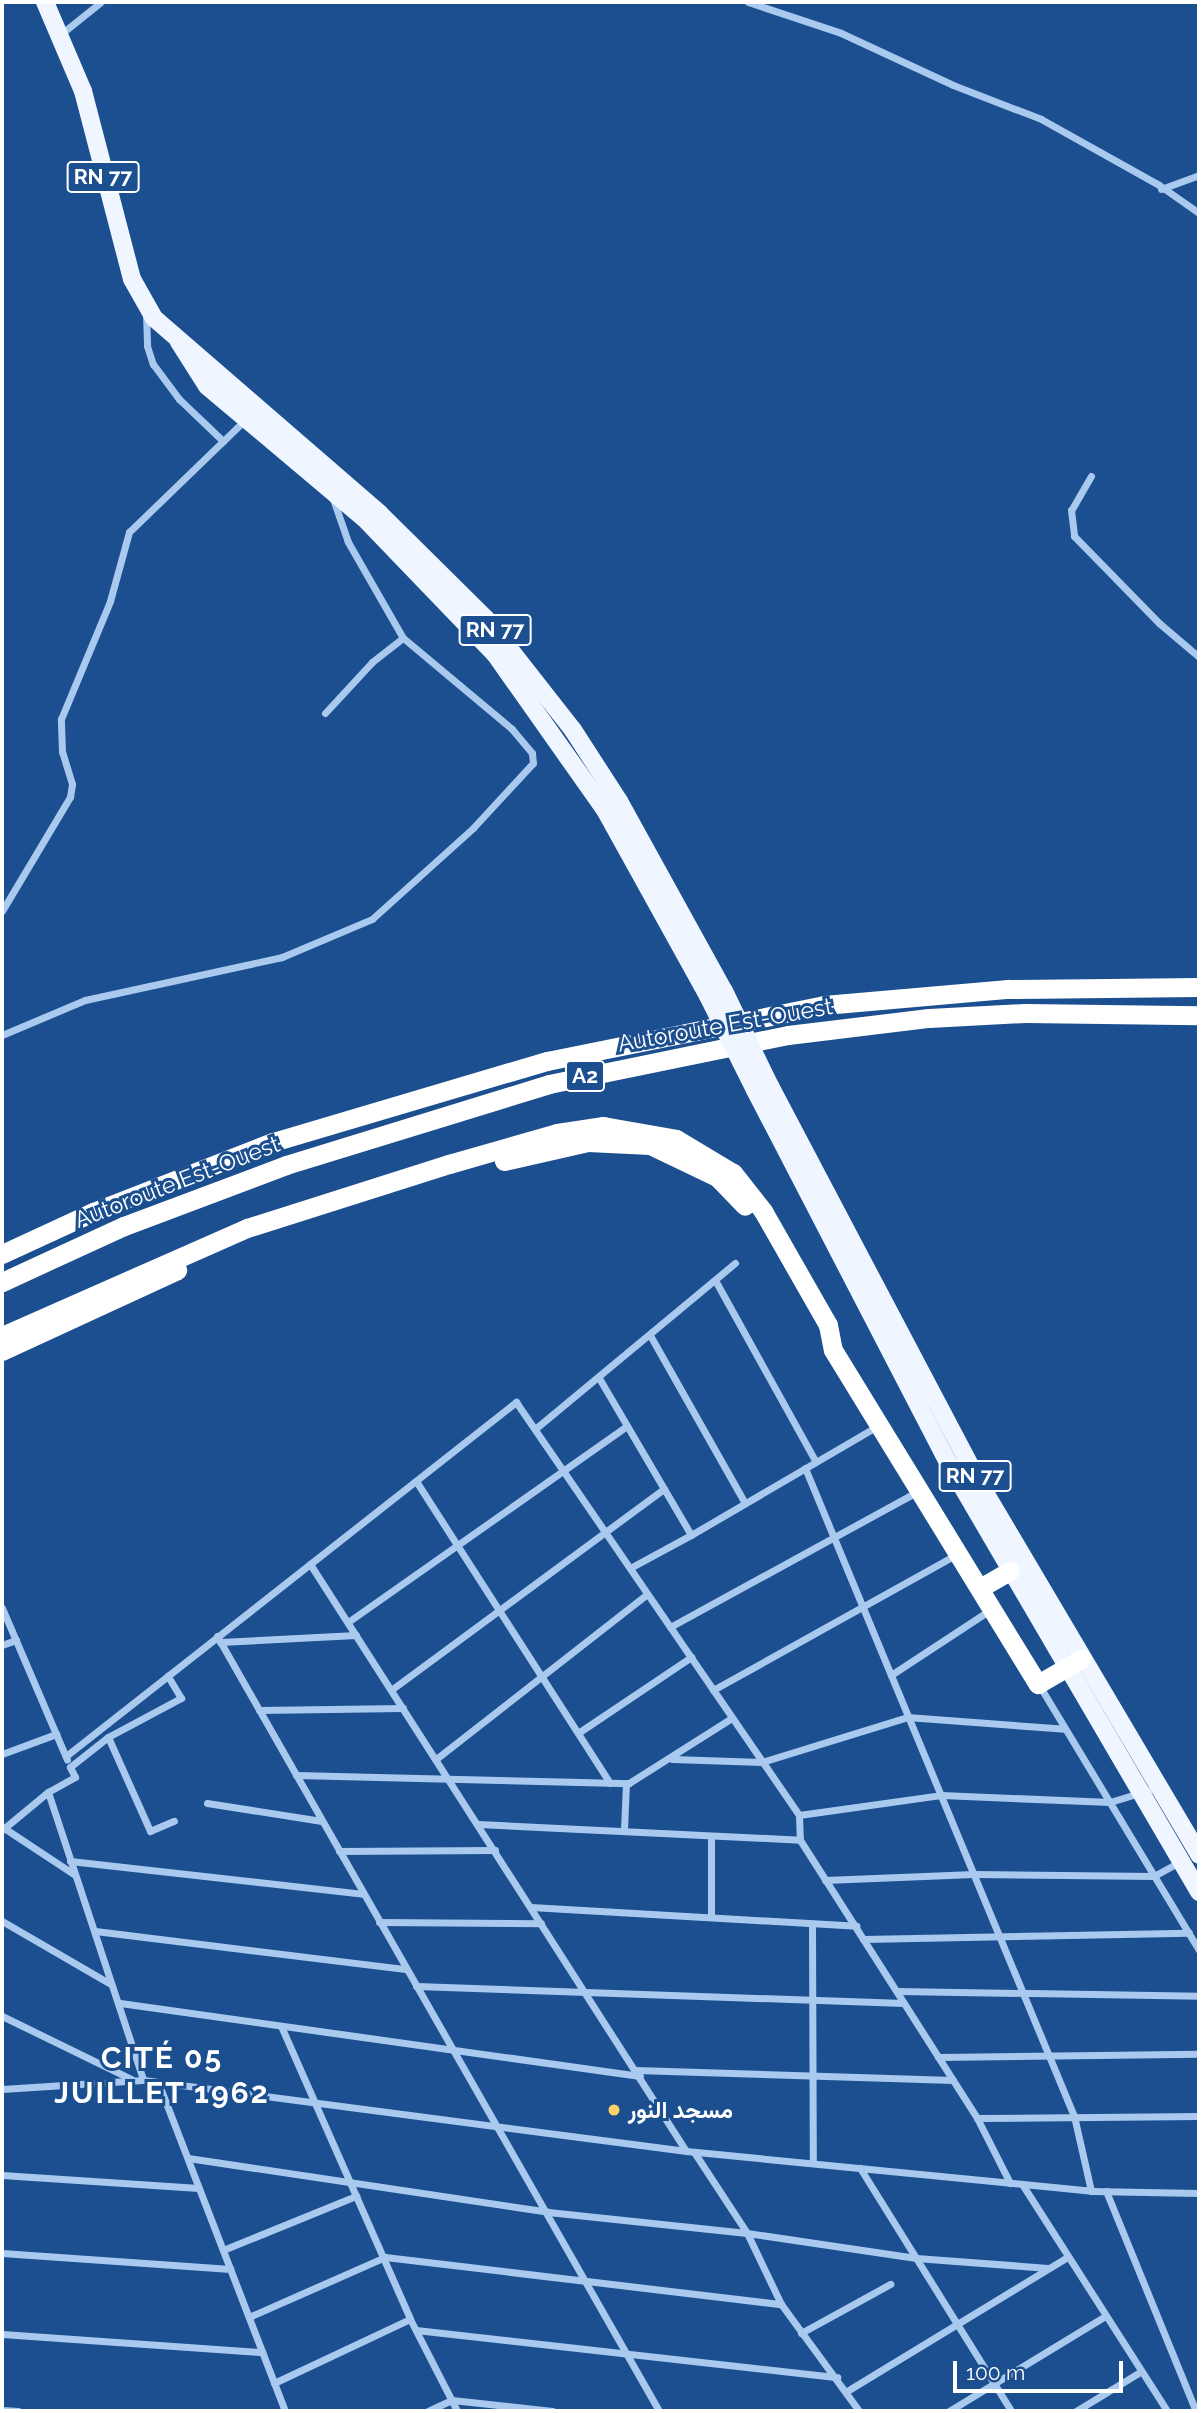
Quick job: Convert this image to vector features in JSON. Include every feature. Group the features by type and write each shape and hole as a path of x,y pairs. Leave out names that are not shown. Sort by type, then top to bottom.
{"highway":[{"name":"Autoroute Est-Ouest","path":"2,1254 93,1212 272,1142 405,1099 561,1058 824,1005 1008,989 1199,987"},
{"name":"Autoroute Est-Ouest","path":"2,1282 124,1226 286,1165 549,1084 788,1035 929,1018 1025,1013 1199,1015"},
{"path":"2,1336 122,1279 281,1215 557,1133 603,1126 676,1139 733,1173 770,1222 828,1325 839,1357 1038,1684 1074,1663"},
{"path":"2,1351 294,1223 486,1165 588,1142 620,1140 676,1154 717,1177 740,1198 826,1346 839,1357"},
{"path":"980,1588 1010,1571"}],"main road":[{"name":"RN 77","path":"45,2 83,91 120,243 146,306 179,342 379,513 485,619 573,730 620,801 716,993"},
{"path":"179,342 192,369 244,421 329,488 475,629 516,681 605,810 716,993 949,1464 1010,1571 1074,1663"},
{"name":"RN 77","path":"763,1088 977,1479 1074,1663 1151,1790"},
{"path":"1151,1790 1191,1858 1199,1890"}],"street":[{"path":"60,35 101,2"},
{"path":"748,2 841,33 953,85 1041,119 1199,213"},
{"path":"1161,189 1199,175"},
{"path":"146,306 147,346 153,364 180,399 223,440"},
{"path":"2,911 70,797 72,784 62,752 61,719 108,608 129,532 244,421"},
{"path":"1091,476 1071,510 1074,536 1159,623 1199,657"},
{"path":"2,1035 85,1000 230,971 292,953 357,925 385,910 473,828 529,769 533,753 494,711 403,638 348,542 329,488"},
{"path":"325,713 372,662 403,638"},
{"path":"535,1430 651,1337 735,1263"},
{"path":"715,1280 816,1462"},
{"path":"651,1337 745,1503"},
{"path":"599,1378 691,1535"},
{"path":"66,1756 219,1639 516,1402 799,1815 800,1840 977,2118 1010,2183"},
{"path":"630,1568 881,1424"},
{"path":"348,1622 627,1426"},
{"path":"805,1468 1074,2116 1091,2191"},
{"path":"416,1481 581,1731 610,1783"},
{"path":"391,1690 499,1607 664,1489"},
{"path":"670,1627 921,1490"},
{"path":"713,1690 959,1553"},
{"path":"310,1564 638,2073 747,2233 781,2304 848,2391 859,2411"},
{"path":"436,1759 542,1672 648,1594"},
{"path":"2,1608 75,1777 48,1792 3,1828 75,1875"},
{"path":"891,1675 993,1608"},
{"path":"219,1639 356,1635"},
{"path":"219,1639 450,2049 548,2212 659,2411"},
{"path":"2,1645 16,1640"},
{"path":"581,1731 691,1657"},
{"path":"71,1767 108,1737 181,1698 168,1676"},
{"path":"1038,1684 1199,1950"},
{"path":"259,1710 403,1708"},
{"path":"671,1759 762,1762 907,1717 1066,1729"},
{"path":"296,1775 626,1783 671,1759 732,1718"},
{"path":"2,1754 56,1734"},
{"path":"108,1737 150,1831 174,1821"},
{"path":"624,1829 626,1783"},
{"path":"799,1815 941,1795 1110,1802 1151,1790"},
{"path":"48,1792 110,1983 120,2003 143,2080"},
{"path":"207,1803 322,1821"},
{"path":"478,1824 624,1829 710,1837 800,1840"},
{"path":"710,1837 711,1917"},
{"path":"339,1851 495,1850"},
{"path":"825,1880 974,1874 1154,1876 1191,1858"},
{"path":"70,1861 363,1894"},
{"path":"531,1907 856,1926"},
{"path":"2,1921 110,1983"},
{"path":"379,1922 541,1923"},
{"path":"812,1924 813,2163"},
{"path":"95,1931 406,1969"},
{"path":"863,1939 1189,1933"},
{"path":"416,1986 584,1989 904,2003"},
{"path":"897,1992 1022,1990 1199,1996"},
{"path":"120,2003 638,2073 953,2080"},
{"path":"2,2016 132,2080"},
{"path":"281,2026 353,2182 356,2196 410,2319 457,2411"},
{"path":"938,2057 1199,2054"},
{"path":"2,2089 143,2080 690,2152 1091,2191 1199,2193"},
{"path":"158,2082 285,2411"},
{"path":"977,2118 1199,2116"},
{"path":"188,2158 548,2212 747,2233 916,2258 1048,2269"},
{"path":"860,2168 1011,2411"},
{"path":"2,2175 199,2188"},
{"path":"1022,2183 1167,2411"},
{"path":"1106,2191 1196,2408"},
{"path":"223,2249 356,2196"},
{"path":"2,2253 230,2269"},
{"path":"249,2317 385,2257 781,2304"},
{"path":"848,2391 1067,2257"},
{"path":"801,2333 890,2284"},
{"path":"949,2411 1105,2316"},
{"path":"274,2383 410,2319"},
{"path":"416,2330 837,2377"},
{"path":"2,2334 262,2352"},
{"path":"1076,2411 1140,2372"},
{"path":"428,2411 452,2400 552,2411"},
{"path":"2,2410 18,2411"}],"place":[{"name":"مسجد النور","path":"614,2110"}],"district":[{"name":"CITÉ 05 JUILLET 1962","path":"162,2075"}]}
